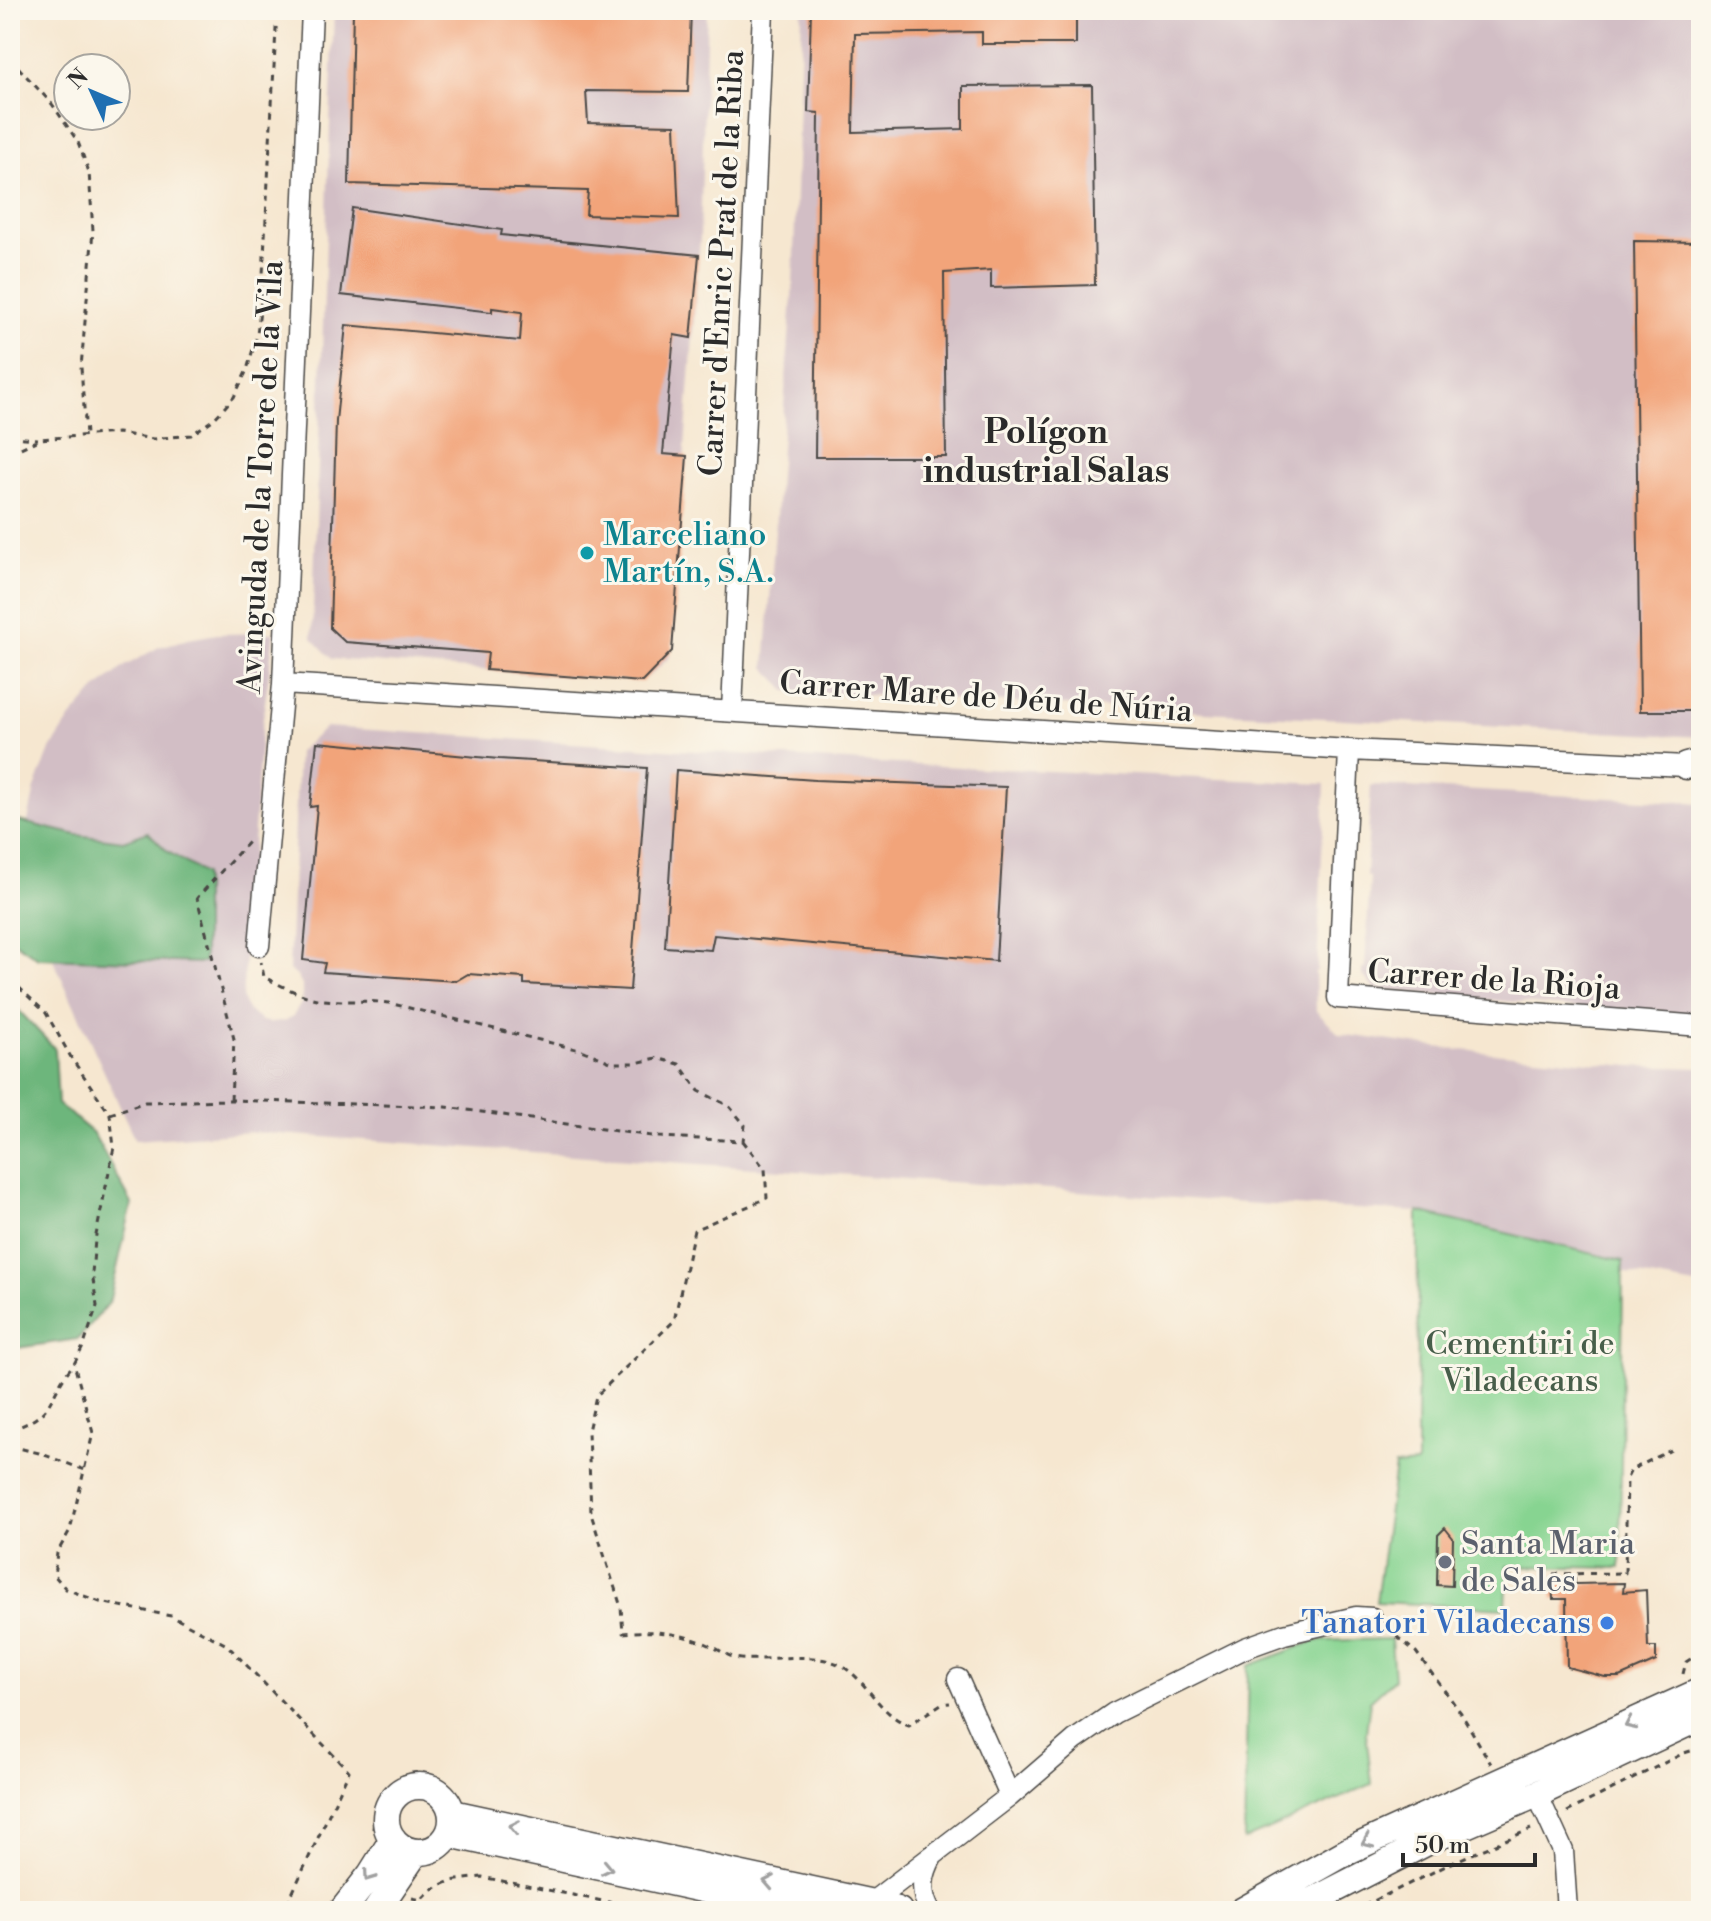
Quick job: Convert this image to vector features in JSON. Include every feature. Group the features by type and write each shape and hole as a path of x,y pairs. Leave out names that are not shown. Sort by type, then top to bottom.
{"street":[{"name":"Avinguda de la Torre de la Vila","path":"259,946 283,684 312,10"},
{"name":"Carrer d'Enric Prat de la Riba","path":"732,711 763,10"},
{"name":"Carrer Mare de Déu de Núria","path":"283,684 1349,750 1696,766"},
{"name":"Carrer de la Rioja","path":"1349,750 1338,998 1701,1026"},
{"path":"871,1903 1010,1796 1075,1740 1114,1713 1245,1648 1356,1617 1372,1618"},
{"path":"958,1679 1010,1796"},
{"path":"1295,1911 1431,1840 1537,1794 1698,1702"},
{"path":"1242,1911 1350,1850 1698,1702"},
{"path":"416,1786 435,1790 449,1804 450,1824 435,1848 416,1852 393,1839 388,1830 388,1810 398,1794 407,1789 416,1786"},
{"path":"1537,1794 1563,1851 1567,1911"},
{"path":"450,1824 871,1903 899,1911"},
{"path":"450,1824 803,1911"},
{"path":"342,1911 393,1839"},
{"path":"376,1911 416,1852"},
{"path":"930,1911 923,1898 923,1872 933,1855"}],"path":[{"path":"10,437 40,439 117,433 153,439 191,435 214,419 234,397 247,370 257,335 262,294 277,10"},
{"path":"10,45 17,66 52,104 78,142 89,172 93,231 81,367 86,435"},
{"path":"10,453 40,439"},
{"path":"231,1100 234,1039 197,898 271,817"},
{"path":"259,946 264,977 288,989 322,1000 358,999 389,1003 584,1051 613,1063 636,1063 657,1058 679,1064 699,1091 729,1106 745,1125 743,1141 765,1169 767,1198 694,1230 674,1321 596,1396 588,1431 591,1514 621,1607 623,1633 655,1630 704,1642 737,1659 811,1659 837,1664 855,1675 877,1701 902,1723 909,1725 941,1704 968,1702"},
{"path":"10,979 46,1013 72,1059 110,1114 114,1147 95,1240 92,1273 97,1306 84,1345 41,1416 10,1430"},
{"path":"110,1114 145,1102 231,1100 446,1107 659,1137 743,1141"},
{"path":"74,1364 93,1433 70,1530 57,1553 54,1575 66,1589 100,1602 171,1616 227,1645 349,1771 284,1911"},
{"path":"10,1446 85,1470"},
{"path":"1553,1574 1625,1573 1627,1478 1631,1470 1671,1450"},
{"path":"1698,1702 1682,1672 1686,1662 1695,1656 1697,1615 1701,1604"},
{"path":"1372,1618 1416,1652 1461,1713 1493,1768"},
{"path":"1353,1911 1550,1820 1684,1753 1701,1748"},
{"path":"410,1897 421,1900 431,1890 450,1881 482,1877 653,1911"}],"shaded area":[{"path":"334,10 707,10 700,238 670,657 642,682 332,659 312,638"},
{"path":"802,10 1701,10 1701,737 786,691 765,667 793,283"},
{"path":"274,633 261,734 242,999 248,1011 262,1021 286,1021 302,1002 302,985 289,970 298,752 326,727 877,763 1325,784 1315,971 1316,1011 1339,1034 1451,1049 1630,1066 1701,1068 1701,1286 1593,1267 1419,1219 1419,1212 1272,1205 252,1132 135,1140 35,919 27,826 35,788 49,752 70,719 95,690 125,666 159,647 188,639 217,634"},
{"path":"1371,785 1701,803 1701,1015 1578,1008 1374,989 1362,974 1362,969 1365,969 1370,877 1366,876"}],"green space":[{"path":"10,819 77,835 123,841 148,832 167,851 204,874 204,963 38,958 10,939"},
{"path":"10,1001 55,1049 58,1104 93,1133 132,1204 109,1303 78,1339 10,1349"},
{"name":"Cementiri de Viladecans","path":"1418,1212 1623,1261 1620,1568 1508,1566 1506,1608 1376,1602 1395,1466 1417,1464"},
{"path":"1391,1639 1394,1679 1370,1701 1366,1733 1372,1784 1244,1840 1248,1666 1315,1641"},
{"path":"435,1898 457,1911 418,1911"}],"building":[{"path":"353,10 691,10 688,92 586,91 588,123 675,125 679,218 586,215 588,191 349,184"},
{"path":"811,10 1076,10 1076,44 982,44 982,32 855,34 853,132 963,129 963,86 1092,85 1095,285 991,288 991,270 944,273 946,457 815,457 819,113 808,112"},
{"path":"352,208 502,230 501,235 699,255 691,338 674,335 663,454 687,456 672,651 642,682 486,670 488,653 345,642 330,628 336,421 346,325 520,341 522,312 492,308 492,312 341,295"},
{"path":"1634,241 1701,242 1701,711 1640,711"},
{"path":"317,742 499,759 647,768 630,990 524,984 524,978 468,974 456,981 323,972 325,963 303,960 317,806 310,807"},
{"path":"676,770 815,780 1006,787 996,961 714,935 711,950 665,947"},
{"name":"Santa Maria de Sales","path":"1445,1528 1453,1538 1452,1586 1437,1585 1438,1535"},
{"name":"Tanatori Viladecans","path":"1552,1579 1575,1579 1575,1584 1624,1583 1623,1592 1646,1590 1648,1647 1656,1647 1656,1661 1619,1677 1605,1677 1567,1667 1566,1599 1553,1599"}],"place":[{"name":"Marceliano Martín, S.A.","path":"587,553"},
{"name":"Santa Maria de Sales","path":"1445,1562"},
{"name":"Tanatori Viladecans","path":"1607,1623"}],"district":[{"name":"Polígon industrial Salas","path":"1046,452"}]}
